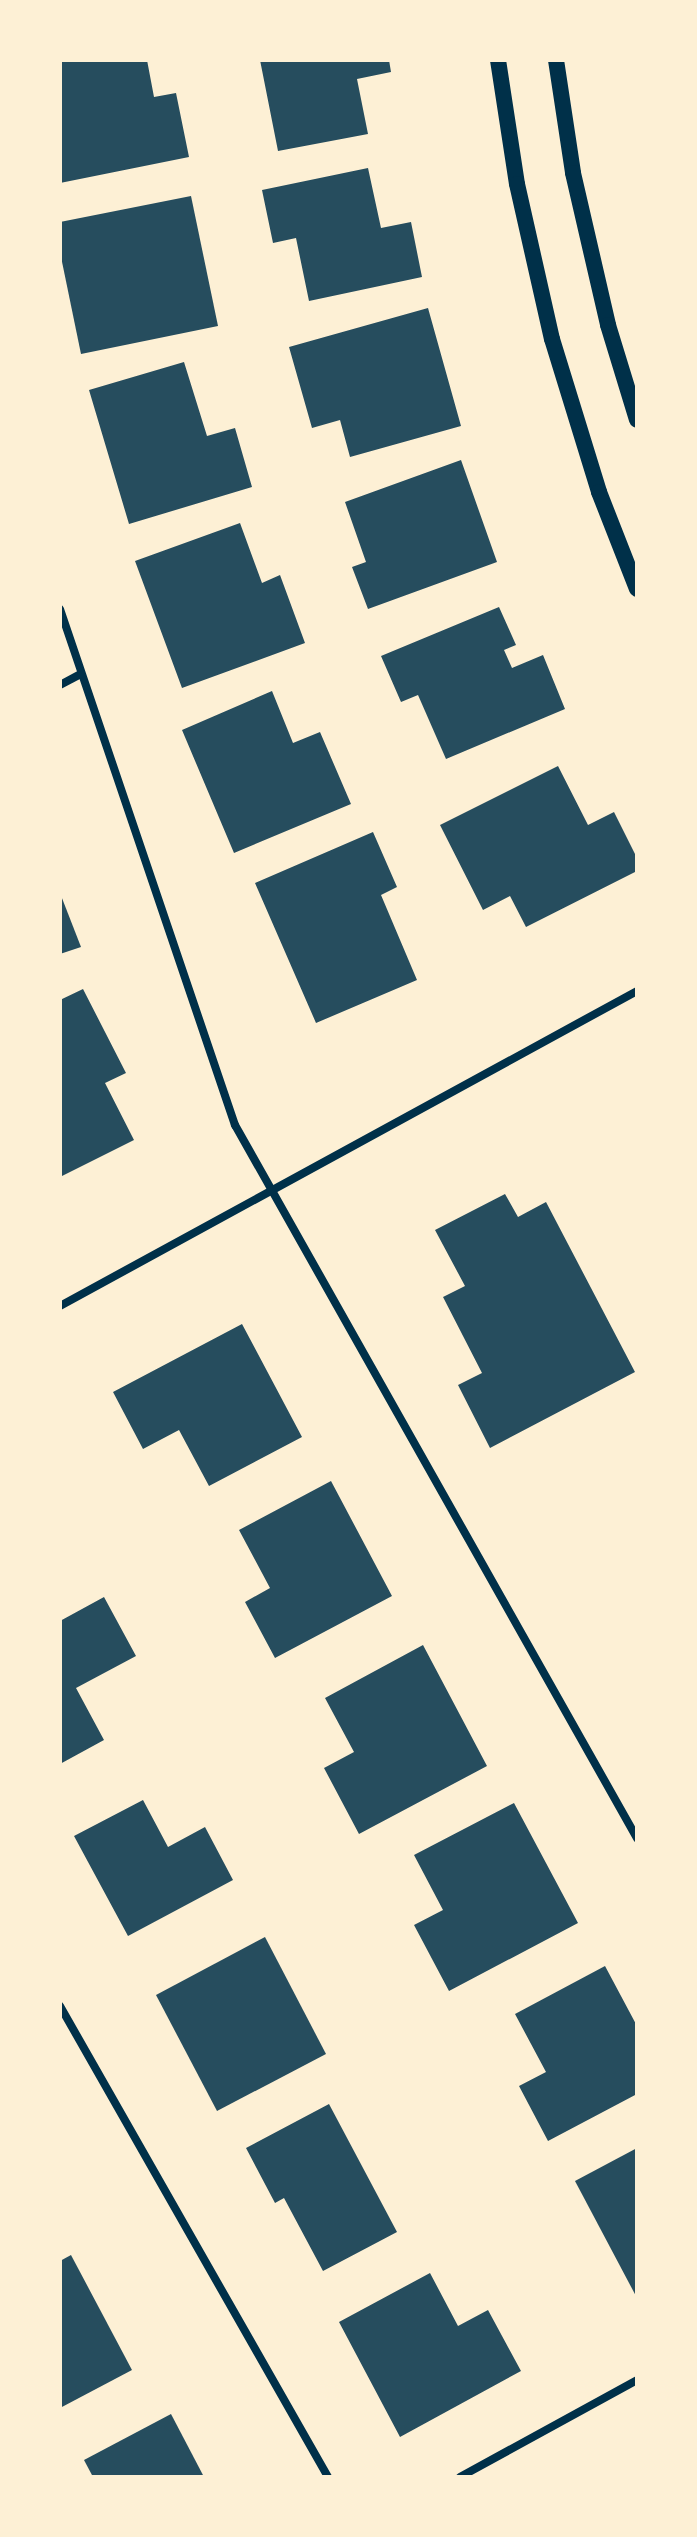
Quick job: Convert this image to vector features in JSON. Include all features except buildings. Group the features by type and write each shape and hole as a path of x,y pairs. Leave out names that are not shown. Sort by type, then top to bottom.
{"main road":[{"path":"498,60 517,184 552,339 599,492 637,589"},
{"path":"556,60 573,173 608,325 637,420"}],"street":[{"path":"60,609 79,675 235,1125 270,1192 637,1838"},
{"path":"60,685 79,675"},
{"path":"60,1306 637,991"},
{"path":"60,2006 328,2477"},
{"path":"460,2477 637,2380"}]}
